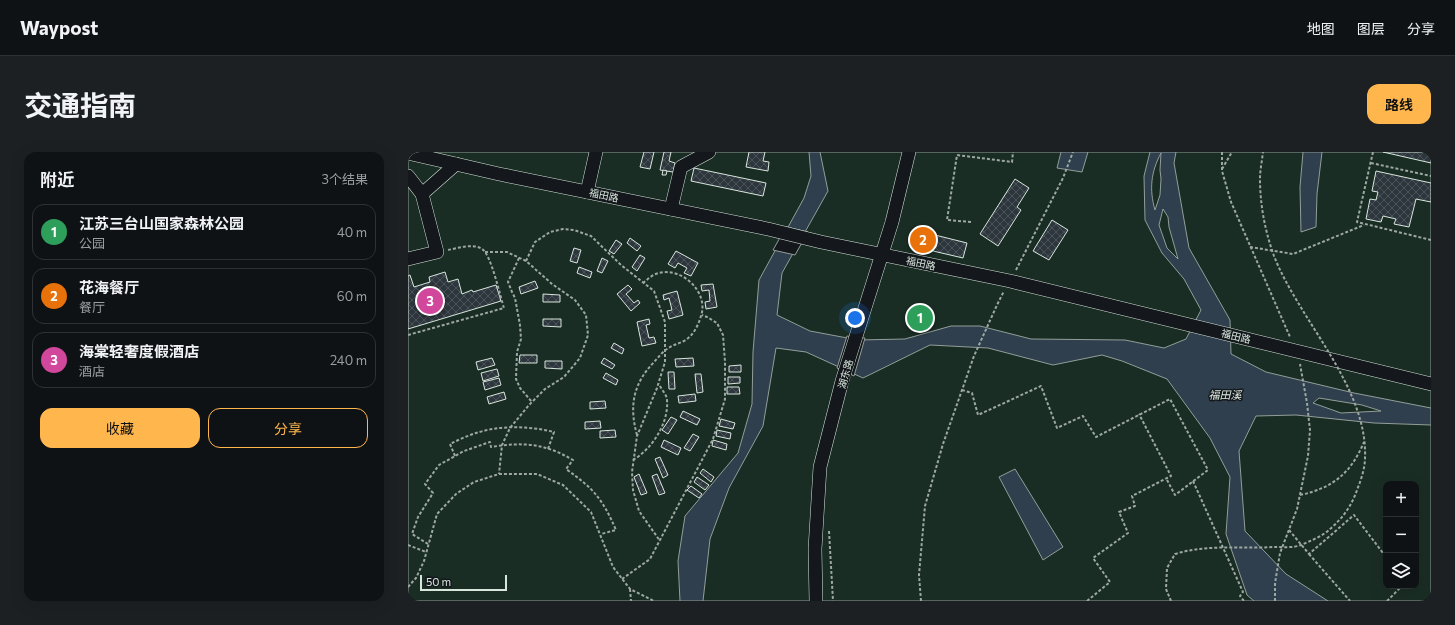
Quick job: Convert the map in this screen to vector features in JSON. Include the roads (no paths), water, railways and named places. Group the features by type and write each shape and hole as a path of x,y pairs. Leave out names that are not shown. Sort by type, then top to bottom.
{"street":[{"path":"587,192 596,152"},
{"path":"671,209 681,167 692,156 709,152"},
{"name":"湖东路","path":"816,601 815,550 820,466 842,382 892,222 909,152"},
{"name":"福田路","path":"408,153 768,229 881,255 1010,281 1431,384"},
{"path":"422,194 456,164"},
{"path":"408,176 422,194 437,252 408,259"}],"water":[{"name":"福田溪","path":"809,152 820,152 828,191 782,273 777,315 810,331 858,340 905,339 951,326 980,326 1031,339 1125,340 1164,348 1186,339 1201,310 1184,279 1162,253 1145,220 1144,176 1150,152 1176,152 1174,163 1189,248 1230,320 1231,354 1266,372 1354,393 1431,408 1431,425 1374,423 1296,415 1256,416 1239,451 1245,531 1286,574 1328,601 1254,601 1247,595 1226,534 1230,477 1210,438 1167,379 1122,361 1102,355 1053,365 988,348 930,345 863,378 806,352 776,348 763,426 729,488 710,539 703,601 680,601 678,561 685,516 738,453 752,404 753,352 759,280 804,198 811,176","holes":["1161,153 1160,195 1155,210 1152,195 1152,181 1155,167","1163,209 1168,217 1169,227 1178,259 1167,248 1159,225","1319,398 1362,405 1381,411 1341,413 1313,403"]},
{"path":"1061,152 1088,152 1082,172 1057,168"},
{"path":"1303,152 1322,152 1317,194 1316,227 1301,232 1300,187"},
{"path":"1015,469 1063,547 1043,560 999,477"}],"place":[{"name":"花海餐厅","path":"923,240"},
{"name":"海棠轻奢度假酒店","path":"430,301"},
{"name":"江苏三台山国家森林公园","path":"920,318"}]}
